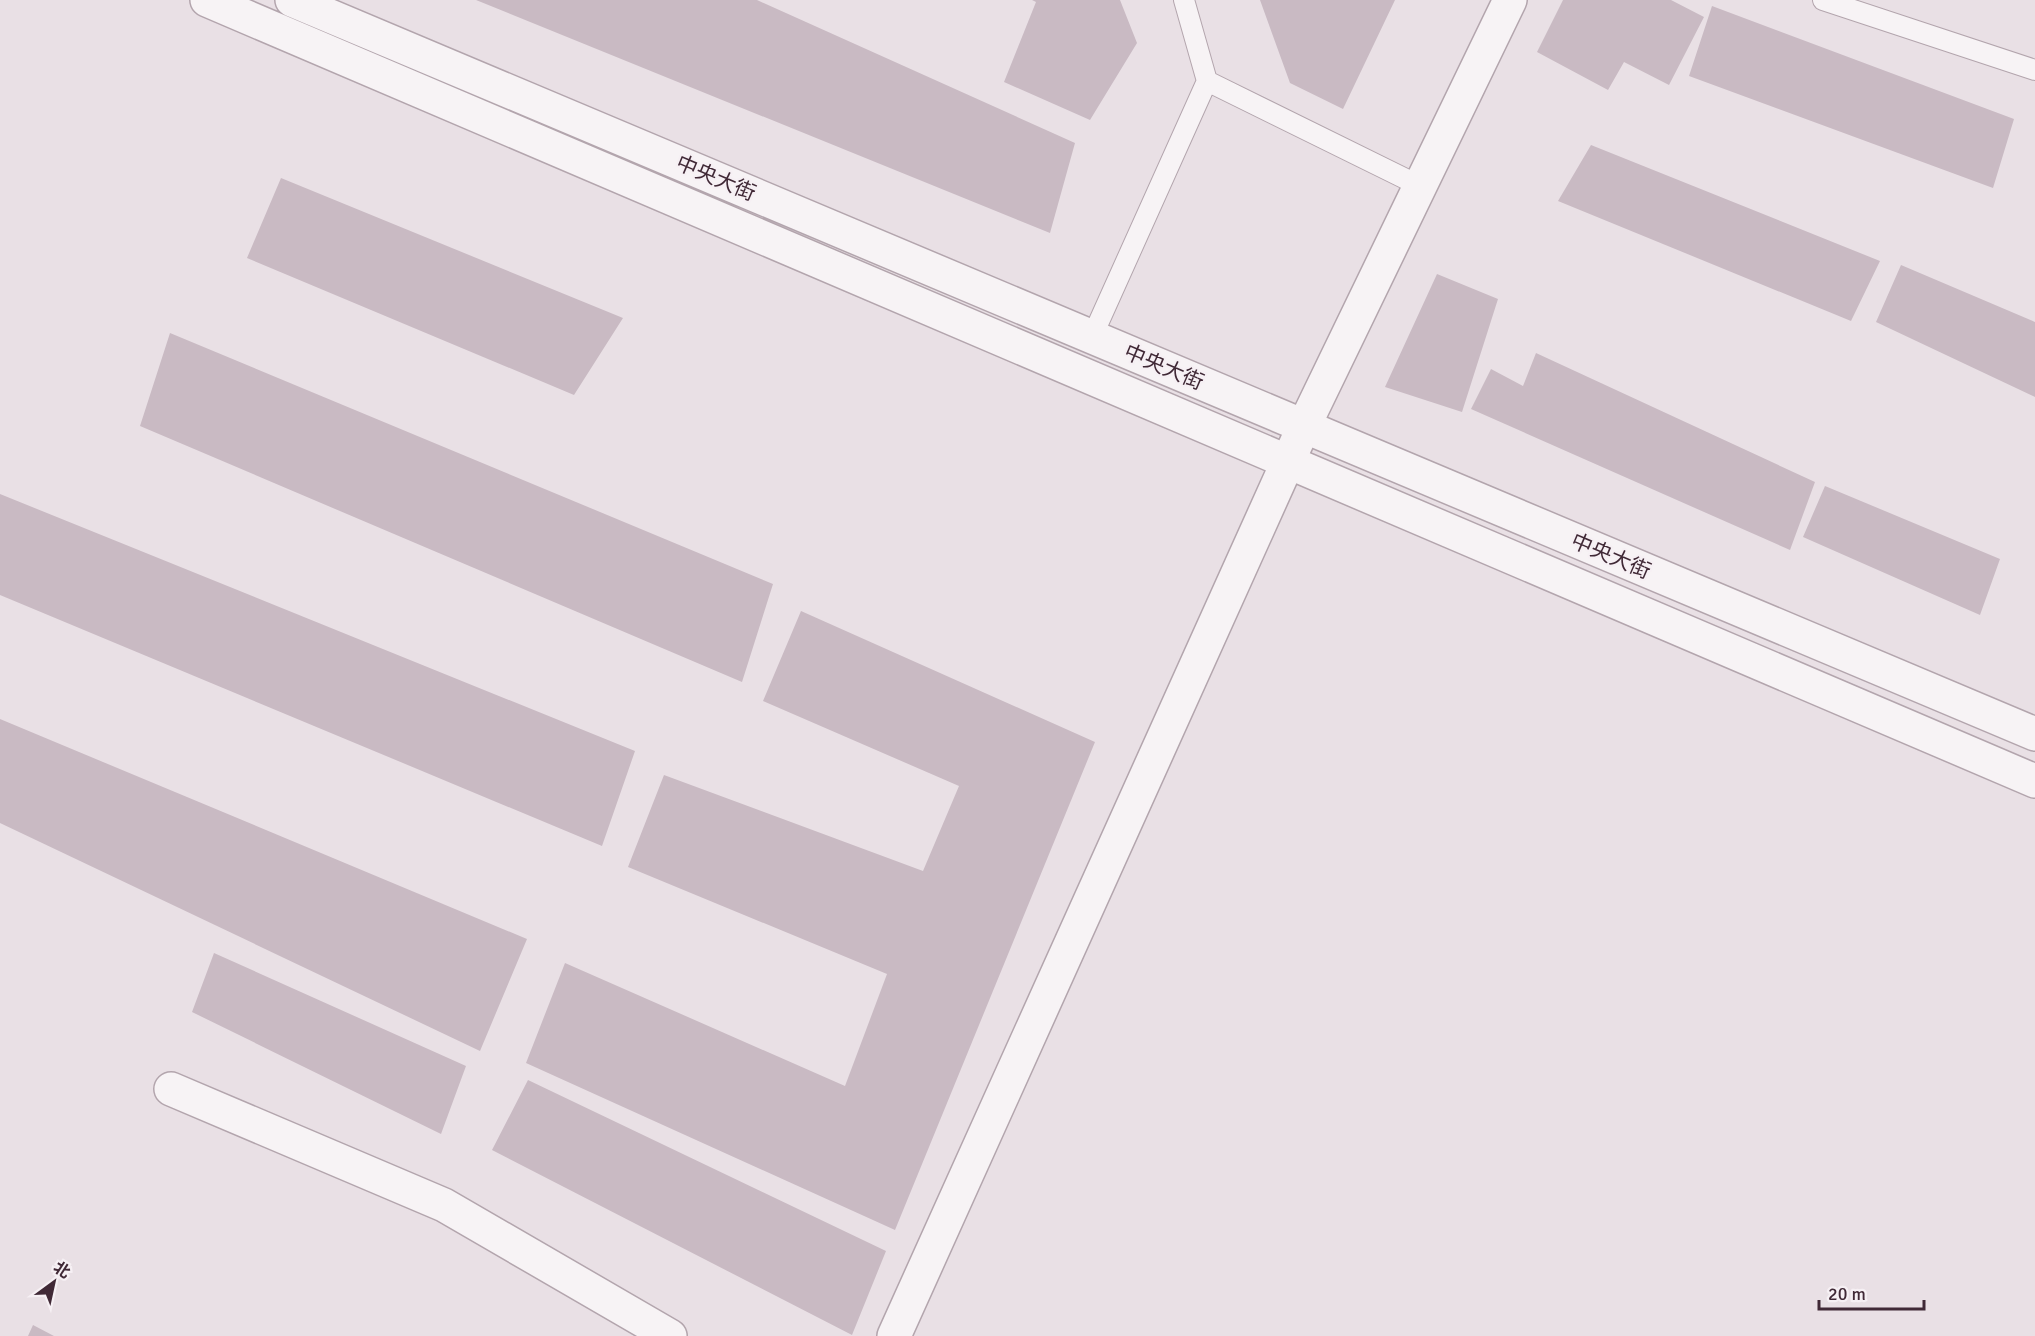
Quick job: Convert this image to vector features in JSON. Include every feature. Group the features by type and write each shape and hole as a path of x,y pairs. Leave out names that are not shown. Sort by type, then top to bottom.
{"street":[{"name":"中央大街","path":"207,0 2035,781"},
{"name":"中央大街","path":"292,0 2035,734"},
{"path":"894,1336 1288,460 1510,0"},
{"path":"171,1089 444,1205 670,1336"}],"lane":[{"path":"1092,337 1207,81 1184,0"},
{"path":"1823,0 2035,70"},
{"path":"1207,81 1420,186"}],"building":[{"path":"476,0 757,0 1075,143 1050,233"},
{"path":"1032,0 1120,0 1137,43 1090,120 1004,82 1036,2"},
{"path":"1260,0 1395,0 1343,109 1290,83"},
{"path":"1563,0 1671,0 1704,17 1669,85 1624,62 1608,90 1537,52"},
{"path":"1712,6 2014,119 1993,188 1689,76"},
{"path":"1591,145 1880,261 1851,321 1558,201"},
{"path":"281,178 623,318 574,395 247,258"},
{"path":"1901,265 2035,322 2035,397 1876,322"},
{"path":"1437,274 1498,299 1462,412 1385,387"},
{"path":"170,333 773,584 742,682 140,426"},
{"path":"1536,353 1815,482 1790,550 1471,409 1491,369 1523,386"},
{"path":"1825,486 2000,559 1980,615 1803,537"},
{"path":"0,494 635,751 602,846 0,595"},
{"path":"801,611 1095,742 895,1230 526,1063 565,963 845,1086 887,974 628,867 664,775 923,871 959,786 763,701"},
{"path":"0,719 527,939 480,1051 0,823"},
{"path":"214,953 466,1066 441,1134 192,1012"},
{"path":"528,1080 886,1251 852,1335 492,1150"},
{"path":"33,1325 54,1336 28,1336"}]}
